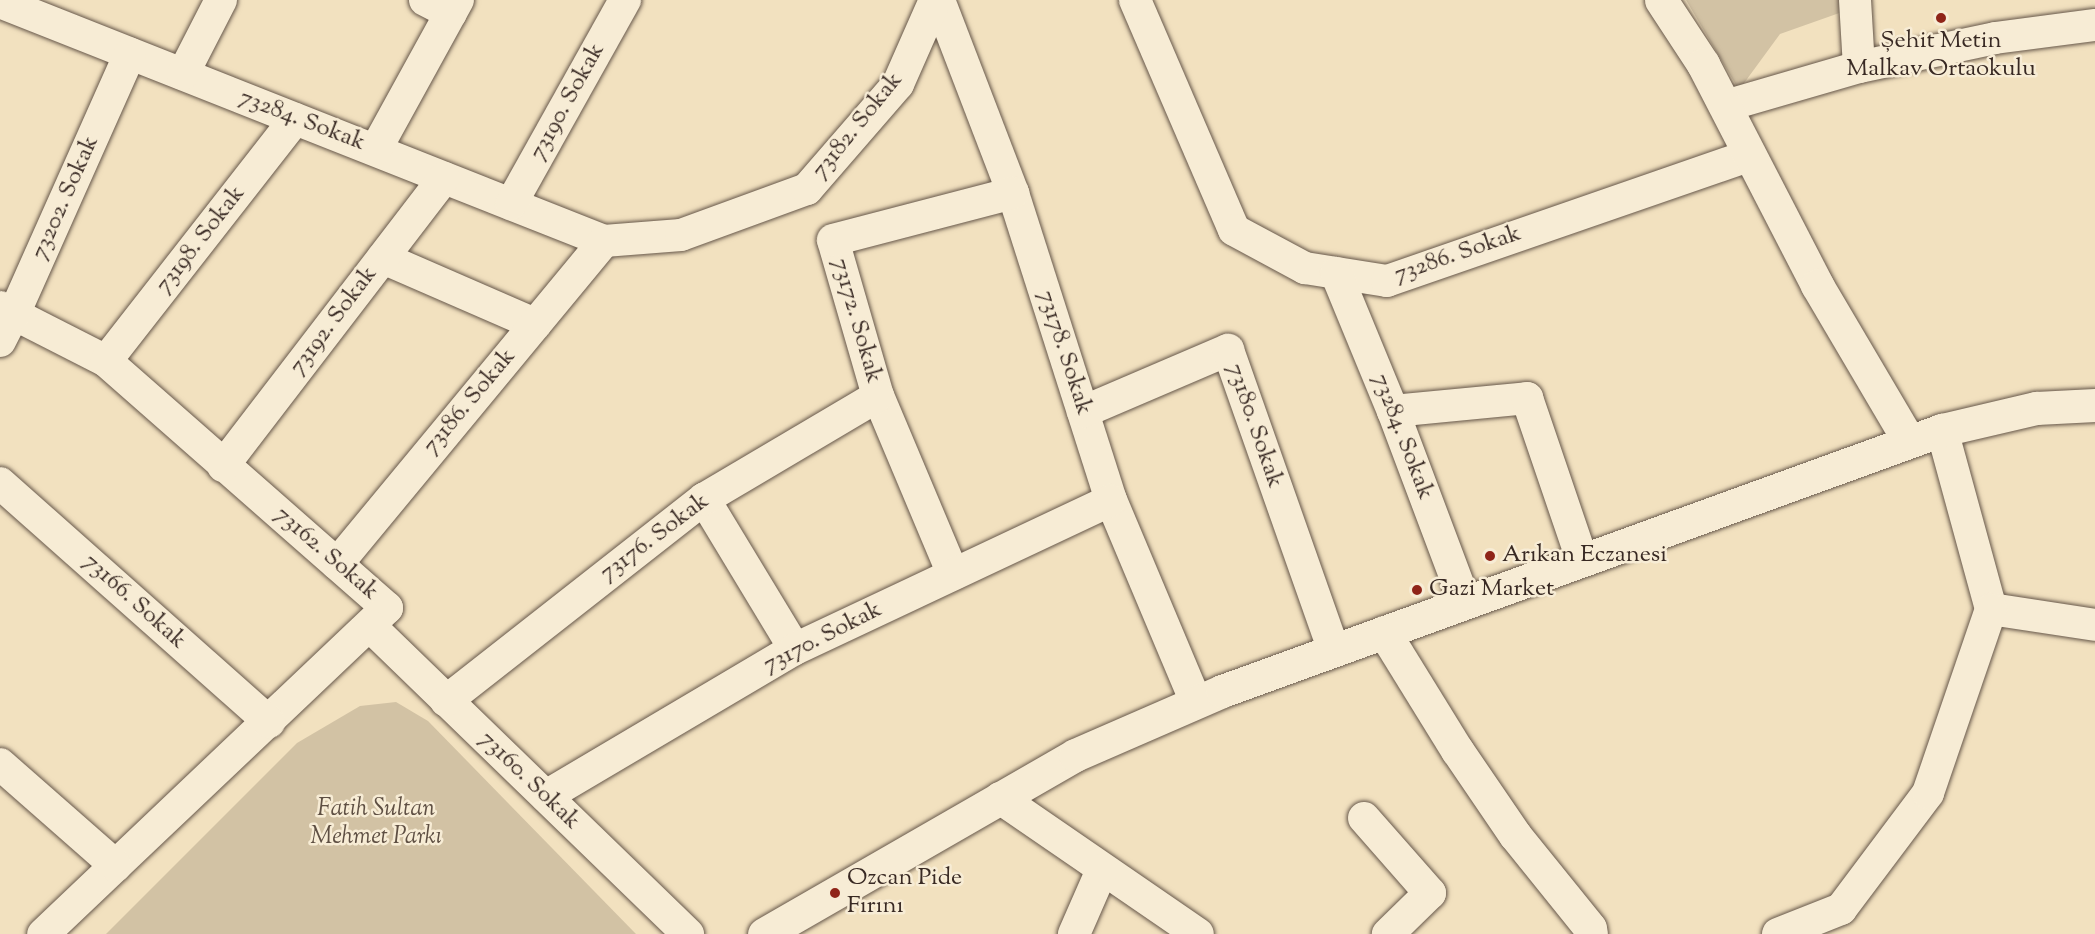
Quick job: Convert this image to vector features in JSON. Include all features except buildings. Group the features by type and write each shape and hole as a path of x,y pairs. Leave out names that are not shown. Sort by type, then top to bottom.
{"main road":[{"path":"1661,0 1703,64 1817,285 1909,441"},
{"path":"764,934 1075,755 1196,702 1942,430 2036,408 2095,405"},
{"path":"1384,632 1463,760 1515,835 1590,928 1591,934"}],"street":[{"path":"183,74 221,0"},
{"name":"73190. Sokak","path":"511,204 625,0"},
{"name":"73178. Sokak","path":"937,0 1013,193 1111,500 1196,702"},
{"name":"73182. Sokak","path":"604,241 681,235 807,189 898,84 937,0"},
{"name":"73286. Sokak","path":"1135,0 1234,230 1305,268 1387,281 1750,155"},
{"path":"1855,0 1859,67"},
{"name":"73284. Sokak","path":"12,4 130,54 376,149 604,241"},
{"path":"376,149 444,4"},
{"path":"1725,106 1859,67 1995,38 2095,25"},
{"name":"73202. Sokak","path":"5,321 130,54"},
{"name":"73198. Sokak","path":"106,361 295,119"},
{"name":"73192. Sokak","path":"223,466 444,178"},
{"name":"73172. Sokak","path":"953,574 878,396 833,240 1013,193"},
{"name":"73186. Sokak","path":"337,564 604,241"},
{"path":"382,258 535,324"},
{"name":"73284. Sokak","path":"1336,273 1393,411 1465,603"},
{"name":"73162. Sokak","path":"5,321 106,361 387,608 43,934"},
{"name":"73180. Sokak","path":"1083,412 1228,350 1334,651"},
{"name":"73176. Sokak","path":"446,701 704,499 878,396"},
{"path":"1393,411 1527,398 1582,560"},
{"path":"1778,934 1841,909 1928,793 1991,609 1942,430"},
{"name":"73166. Sokak","path":"0,483 269,722"},
{"path":"704,499 795,648"},
{"name":"73170. Sokak","path":"546,796 795,648 1111,500"},
{"path":"1991,609 2095,625"},
{"name":"73160. Sokak","path":"370,626 688,934"},
{"path":"0,764 116,866"},
{"path":"1000,798 1198,934"},
{"path":"1364,818 1431,893 1388,934"},
{"path":"1074,934 1102,870"}],"green space":[{"path":"1686,0 1844,0 1845,11 1780,34 1739,90"},
{"name":"Fatih Sultan Mehmet Parkı","path":"396,702 428,721 636,934 106,934 297,743 360,706"}],"place":[{"name":"Şehit Metin Malkav Ortaokulu","path":"1941,18"},
{"name":"Arıkan Eczanesi","path":"1490,556"},
{"name":"Gazi Market","path":"1417,590"},
{"name":"Ozcan Pide Fırını","path":"835,893"}]}
